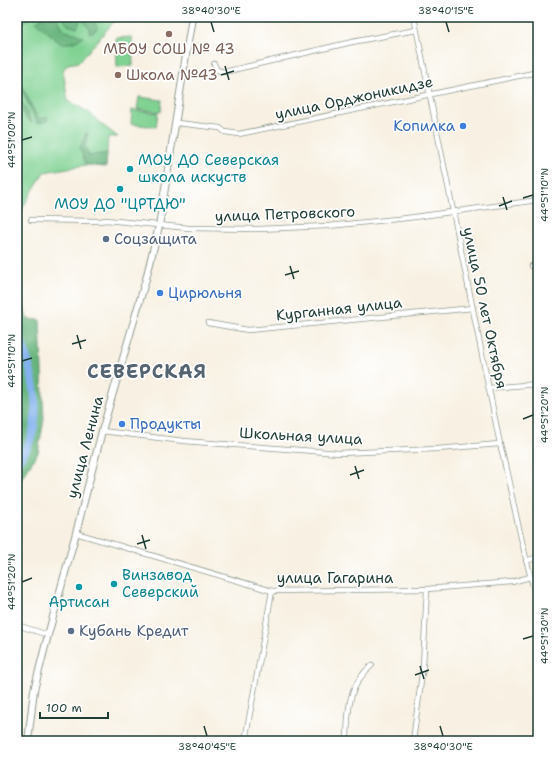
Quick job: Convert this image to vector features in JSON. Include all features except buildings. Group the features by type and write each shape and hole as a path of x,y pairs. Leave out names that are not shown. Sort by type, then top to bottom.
{"street":[{"name":"улица Ленина","path":"28,741 34,690 102,431 146,278 159,226 177,123 192,17"},
{"name":"улица 50 лет Октября","path":"414,17 428,94 500,444 526,561 538,603"},
{"path":"533,17 538,27"},
{"path":"214,64 217,70 224,72 352,42 416,30"},
{"name":"улица Орджоникидзе","path":"177,123 220,128 225,132 239,134 538,72"},
{"name":"улица Петровского","path":"31,220 106,220 144,222 159,226 258,230 328,226 453,212 538,200"},
{"path":"530,266 538,265"},
{"name":"Курганная улица","path":"208,324 248,330 473,308"},
{"path":"489,388 538,384"},
{"name":"Школьная улица","path":"102,431 184,441 339,453 437,449 500,444"},
{"name":"улица Гагарина","path":"76,533 272,590 427,589 512,582 530,577"},
{"path":"526,561 538,557"},
{"path":"413,741 423,666 427,589"},
{"path":"245,741 272,590"},
{"path":"17,625 48,635"},
{"path":"347,741 346,721 348,705 353,695 352,690 364,672 372,665"}],"green space":[{"path":"17,17 118,17 79,62 68,64 63,70 68,101 90,113 118,137 108,137 106,167 86,165 44,172 23,207 19,221 17,221"},
{"path":"32,17 22,23 21,41 17,41 17,19"},
{"path":"43,17 56,17 65,31 75,33 83,37 74,42 61,44 36,22"},
{"path":"62,17 89,17 98,27 94,32 89,33 90,29 81,18 77,28 68,25"},
{"path":"132,37 133,66 117,67 116,38"},
{"path":"17,80 20,81 38,119 48,117 47,121 37,123"},
{"path":"139,97 162,100 161,112 137,109"},
{"path":"21,100 32,123 25,117 22,111 19,103"},
{"path":"132,110 158,113 156,127 131,124"},
{"path":"86,133 88,133 85,147 89,156 107,153 106,167 86,165 80,148"},
{"path":"17,276 27,319 40,320 44,420 38,453 17,485"}],"waterway":[{"path":"17,328 28,362 35,397 33,431 27,447 17,462"}],"place":[{"name":"МБОУ СОШ № 43","path":"169,34"},
{"name":"Школа №43","path":"118,75"},
{"name":"Копилка","path":"463,126"},
{"name":"МОУ ДО Северская школа искуств","path":"130,169"},
{"name":"МОУ ДО \"ЦРТДЮ\"","path":"120,189"},
{"name":"Соцзащита","path":"106,239"},
{"name":"Цирюльня","path":"160,293"},
{"name":"Продукты","path":"122,424"},
{"name":"Винзавод Северский","path":"114,584"},
{"name":"Артисан","path":"79,587"},
{"name":"Кубань Кредит","path":"71,631"}],"district":[{"name":"СЕВЕРСКАЯ","path":"147,371"}]}
